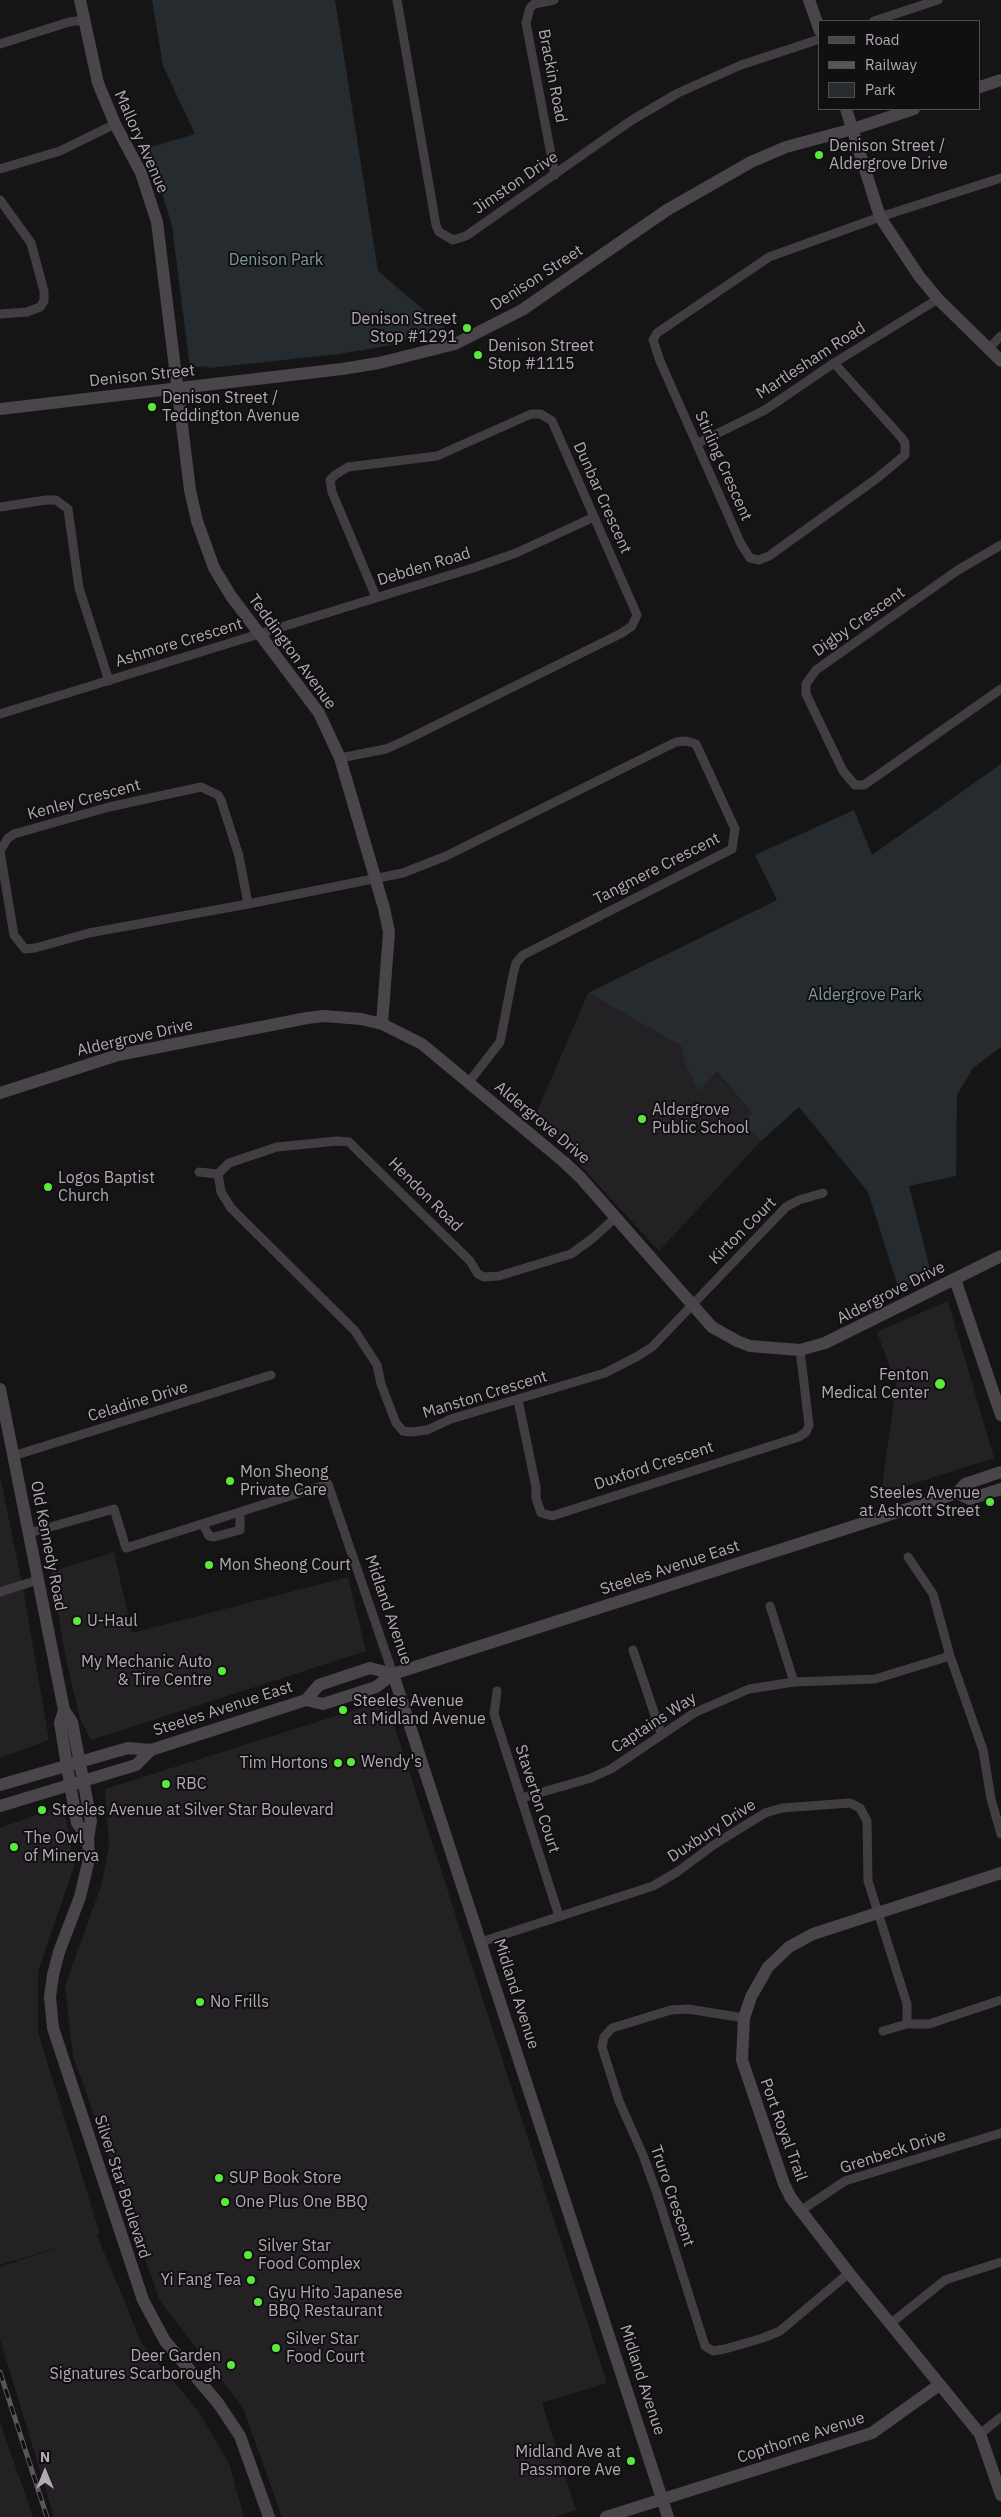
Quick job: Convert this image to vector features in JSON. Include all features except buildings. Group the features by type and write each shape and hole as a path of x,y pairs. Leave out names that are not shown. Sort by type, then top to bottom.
{"street":[{"name":"Mallory Avenue","path":"80,0 94,73 115,124 140,173 157,222 178,388"},
{"name":"Jimston Drive","path":"397,0 439,232 453,240 466,236 632,120 678,93 741,65 818,40"},
{"name":"Brackin Road","path":"554,0 534,4 530,8 526,23 555,175"},
{"path":"810,0 818,24"},
{"path":"877,20 938,0"},
{"path":"0,44 69,22 84,20"},
{"path":"981,87 1001,80"},
{"path":"846,110 880,217 919,276 938,299 1001,361"},
{"name":"Denison Street","path":"0,409 380,363 454,344 522,310 667,210 751,162 786,147 853,129 911,110"},
{"path":"0,169 60,151 115,124"},
{"name":"Stirling Crescent","path":"834,363 906,443 905,455 876,479 769,556 759,560 750,558 741,544 654,347 653,340 657,333 769,258 880,217 1001,178"},
{"path":"0,200 32,243 44,291 44,300 40,307 27,312 0,314"},
{"name":"Martlesham Road","path":"698,443 765,410 834,363 938,299"},
{"path":"989,348 1001,336"},
{"name":"Teddington Avenue","path":"178,388 190,490 197,521 214,568 230,596 319,713 340,758 376,879 389,932 382,1024"},
{"name":"Dunbar Crescent","path":"340,758 386,749 404,741 632,626 638,615 552,421 541,414 531,414 437,456 341,469 330,480 332,492 376,597"},
{"name":"Ashmore Crescent","path":"0,507 56,500 68,509 80,588 109,681"},
{"name":"Debden Road","path":"259,634 516,553 594,517"},
{"name":"Digby Crescent","path":"1001,545 958,570 816,670 806,684 806,694 844,771 855,785 864,785 1001,689"},
{"name":"Ashmore Crescent","path":"0,714 259,634"},
{"name":"Tangmere Crescent","path":"376,879 403,873 446,856 676,742 686,741 696,744 702,755 735,830 732,849 523,955 516,963 500,1042 469,1082"},
{"name":"Kenley Crescent","path":"248,904 239,856 221,800 218,795 201,787 109,806 14,834 8,838 0,851 14,935 25,949 89,933 248,904 376,879"},
{"name":"Aldergrove Drive","path":"0,1092 118,1055 307,1018 339,1016 382,1024 422,1044 564,1162 616,1217 712,1327 750,1346 800,1350 840,1336 1001,1256"},
{"name":"Hendon Road","path":"218,1174 229,1162 277,1146 337,1141 350,1142 470,1261 478,1274 484,1277 500,1276 570,1254 594,1238 616,1217"},
{"path":"199,1172 218,1174"},
{"name":"Manston Crescent","path":"218,1174 221,1192 231,1208 355,1331 377,1365 392,1415 403,1431 427,1430 451,1419 605,1372 652,1347 692,1303"},
{"name":"Kirton Court","path":"692,1303 786,1206 824,1193"},
{"path":"955,1279 1001,1415"},
{"name":"Duxford Crescent","path":"518,1400 536,1487 536,1498 541,1513 552,1516 799,1437 806,1432 809,1425 800,1350"},
{"name":"Celadine Drive","path":"13,1456 271,1375"},
{"name":"Old Kennedy Road","path":"0,1389 64,1710 72,1722 80,1762"},
{"name":"Steeles Avenue East","path":"0,1785 128,1748 151,1750 306,1700 323,1704 376,1687 393,1674 957,1493 965,1484 1001,1472"},
{"name":"Midland Avenue","path":"240,1512 328,1484 482,1942 668,2517"},
{"name":"Steeles Avenue East","path":"957,1493 970,1499 1001,1489"},
{"path":"29,1533 114,1508 126,1548 240,1512 240,1530 214,1538 209,1536 203,1524"},
{"path":"908,1557 933,1594 950,1656 983,1750 990,1796 1001,1834"},
{"path":"0,1592 38,1580"},
{"path":"770,1606 794,1682"},
{"path":"634,1650 661,1733"},
{"name":"Captains Way","path":"522,1798 591,1778 611,1769 661,1733 694,1714 749,1690 794,1682 875,1679 950,1656"},
{"name":"Steeles Avenue East","path":"306,1700 319,1685 370,1668 393,1674"},
{"name":"Staverton Court","path":"497,1691 494,1714 559,1916"},
{"name":"Old Kennedy Road","path":"64,1710 60,1723 70,1784"},
{"name":"Steeles Avenue East","path":"0,1806 136,1765 151,1750"},
{"name":"Silver Star Boulevard","path":"80,1762 91,1821 88,1838 89,1859 80,1897 59,1952 53,1975 50,1997 53,2028 143,2300 165,2341 218,2403 240,2436 269,2517"},
{"name":"Silver Star Boulevard","path":"70,1784 77,1823 88,1838"},
{"name":"Duxbury Drive","path":"482,1942 630,1894 663,1881 715,1844 765,1813 782,1808 850,1803 860,1808 867,1821 868,1881 907,2004 907,2024"},
{"name":"Port Royal Trail","path":"1001,1874 814,1934 781,1953 768,1967 756,1985 744,2018 742,2060 784,2184 800,2211 980,2434 1001,2494"},
{"path":"883,2031 907,2024 929,2024 1001,2000"},
{"name":"Truro Crescent","path":"744,2018 688,2009 670,2010 612,2028 604,2038 602,2047 619,2101 644,2155 705,2346 713,2351 725,2349 763,2338 780,2330 849,2273"},
{"name":"Grenbeck Drive","path":"800,2211 845,2181 1001,2133"},
{"path":"890,2324 945,2280 1001,2262"},
{"name":"Copthorne Avenue","path":"606,2517 872,2433 939,2385"},
{"path":"980,2434 1001,2417"}],"shaded area":[{"name":"Aldergrove Public School","path":"588,993 681,1046 684,1061 698,1090 716,1072 752,1113 743,1123 761,1141 659,1251 535,1116"},
{"path":"948,1301 994,1458 881,1494 896,1385 877,1332"},
{"path":"0,1475 24,1594 49,1740 0,1758"},
{"path":"114,1552 132,1633 348,1577 366,1651 91,1740 80,1719 65,1654 51,1572"},
{"path":"386,1700 607,2383 542,2403 576,2510 554,2517 282,2517 243,2408 160,2301 73,2056 65,1986 101,1886 109,1845 105,1789"},
{"path":"64,1805 74,1866 38,1972 38,2032 100,2234 97,2235 142,2344 199,2412 229,2463 244,2517 54,2517 0,2339 0,2267 65,2245 0,2265 0,1828"},
{"path":"0,2422 33,2517 0,2517"}],"green space":[{"name":"Denison Park","path":"152,0 335,0 378,271 445,328 386,346 339,354 209,368 208,366 190,368 172,226 158,180 144,149 195,134 163,66"},
{"name":"Aldergrove Park","path":"1001,764 1001,1047 973,1068 957,1095 956,1176 909,1186 931,1273 899,1290 868,1192 799,1107 761,1141 742,1123 752,1113 717,1072 698,1091 684,1061 681,1046 588,993 777,900 755,855 854,810 872,855"}],"railway":[{"path":"0,2372 47,2517"}],"place":[{"name":"Denison Street / Aldergrove Drive","path":"819,155"},
{"name":"Denison Street Stop #1291","path":"467,328"},
{"name":"Denison Street Stop #1115","path":"478,355"},
{"name":"Denison Street / Teddington Avenue","path":"152,407"},
{"name":"Aldergrove Public School","path":"642,1119"},
{"name":"Logos Baptist Church","path":"48,1187"},
{"name":"Fenton Medical Center","path":"940,1384"},
{"name":"Mon Sheong Private Care","path":"230,1481"},
{"name":"Steeles Avenue at Ashcott Street","path":"990,1502"},
{"name":"Mon Sheong Court","path":"209,1565"},
{"name":"U-Haul","path":"77,1621"},
{"name":"My Mechanic Auto & Tire Centre","path":"222,1671"},
{"name":"Steeles Avenue at Midland Avenue","path":"343,1710"},
{"name":"Wendy's","path":"351,1762"},
{"name":"Tim Hortons","path":"338,1763"},
{"name":"RBC","path":"166,1784"},
{"name":"Steeles Avenue at Silver Star Boulevard","path":"42,1810"},
{"name":"The Owl of Minerva","path":"14,1847"},
{"name":"No Frills","path":"200,2002"},
{"name":"SUP Book Store","path":"219,2178"},
{"name":"One Plus One BBQ","path":"225,2202"},
{"name":"Silver Star Food Complex","path":"248,2255"},
{"name":"Yi Fang Tea","path":"251,2280"},
{"name":"Gyu Hito Japanese BBQ Restaurant","path":"258,2302"},
{"name":"Silver Star Food Court","path":"276,2348"},
{"name":"Deer Garden Signatures Scarborough","path":"231,2365"},
{"name":"Midland Ave at Passmore Ave","path":"631,2461"}]}
